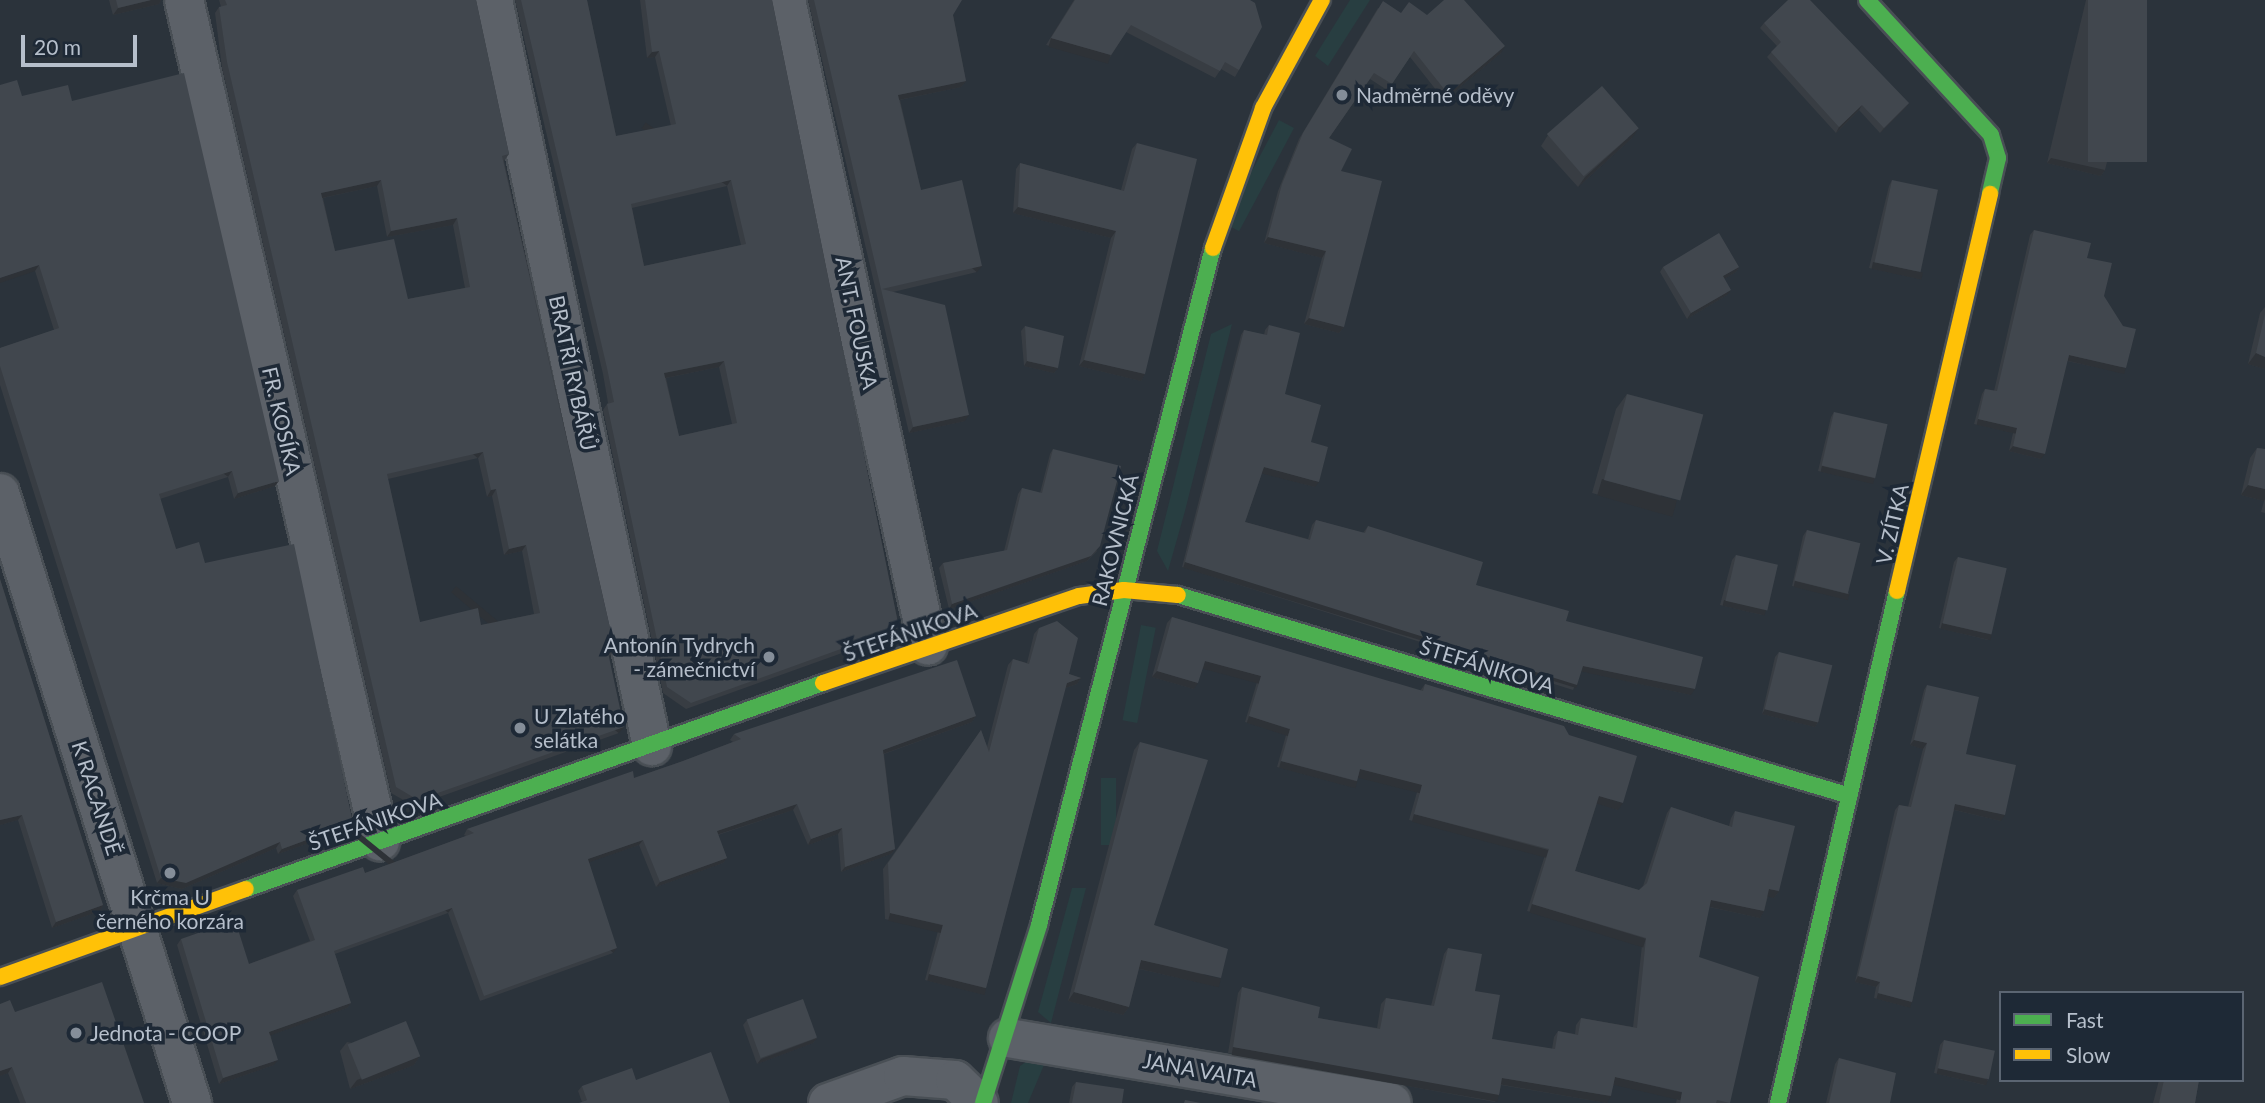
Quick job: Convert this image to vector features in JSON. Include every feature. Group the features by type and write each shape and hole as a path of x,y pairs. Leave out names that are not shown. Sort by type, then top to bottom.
{"street":[{"name":"FR. KOSÍKA","path":"184,0 380,842"},
{"name":"BRATŘÍ RYBÁŘŮ","path":"493,0 652,746"},
{"name":"ANT. FOUSKA","path":"786,0 928,646"},
{"name":"RAKOVNICKÁ","path":"981,1103 1008,1038 1229,197 1271,90 1322,0"},
{"name":"V. ZÍTKA","path":"1778,1103 1998,159 1991,135 1867,0"},
{"name":"K RACANDĚ","path":"0,493 192,1103"},
{"name":"ŠTEFÁNIKOVA","path":"0,977 928,646 1079,596 1124,590 1170,593 1850,796"},
{"name":"JANA VAITA","path":"1008,1038 1392,1103"},
{"path":"828,1103 903,1076 955,1080 981,1103"}],"green space":[{"path":"1350,0 1370,0 1328,66 1315,56"},
{"path":"1279,120 1294,128 1239,231 1224,223"},
{"path":"1232,324 1168,571 1157,551 1211,334"},
{"path":"1141,625 1156,628 1137,723 1122,720"},
{"path":"1101,778 1116,778 1116,845 1101,845"},
{"path":"1072,888 1086,888 1051,1023 1038,1012"},
{"path":"1030,1059 1044,1065 1028,1103 1011,1103 1020,1066"}],"building":[{"path":"116,0 151,0 118,8"},
{"path":"225,0 476,0 509,154 502,156 615,650 606,643 624,727 418,800 396,787 227,62 219,7 227,5","holes":["381,180 391,231 457,218 470,287 408,299 394,239 335,251 321,193","483,452 491,490 496,489 509,549 526,545 540,613 481,625 478,608 420,622 387,474"]},
{"path":"521,0 587,0 616,136 676,124 659,51 652,52 645,0 772,0 899,628 691,703 667,687 607,404 614,402","holes":["731,180 746,244 644,266 631,204","724,361 737,423 679,436 664,373"]},
{"path":"814,0 962,0 953,15 966,81 898,95 921,190 962,180 982,266 882,289 945,305 969,415 913,427"},
{"path":"1075,0 1250,0 1255,3 1262,27 1239,70 1225,62 1220,71 1131,25 1111,55 1051,38"},
{"path":"1444,0 1464,0 1505,46 1448,94 1414,51 1392,84 1374,73 1329,138 1352,149 1341,171 1382,181 1344,327 1309,318 1326,251 1268,237 1282,184 1303,133 1383,1 1401,13 1409,2 1427,15"},
{"path":"1788,0 1810,0 1909,103 1884,128 1862,105 1839,127 1771,52 1781,42 1764,23"},
{"path":"2088,0 2147,0 2147,162 2088,162"},
{"path":"184,73 279,481 238,493 232,471 159,494 176,549 199,542 205,563 294,544 353,823 282,849 280,842 186,883 161,878 0,366 0,348 59,328 39,265 0,278 0,85 17,80 22,96 68,85 72,101"},
{"path":"1602,86 1639,128 1584,176 1547,134"},
{"path":"1137,143 1197,159 1145,374 1084,360 1116,231 1018,207 1020,163 1124,191"},
{"path":"1892,180 1938,190 1921,272 1875,262"},
{"path":"2034,230 2091,243 2087,258 2112,263 2104,296 2123,326 2136,329 2126,368 2069,355 2045,454 2013,446 2017,428 1978,419 1985,389 1997,391"},
{"path":"1719,233 1739,267 1723,276 1731,290 1691,313 1663,267"},
{"path":"2265,314 2265,357 2256,353"},
{"path":"1269,325 1300,333 1285,394 1321,405 1311,442 1328,447 1319,482 1264,467 1245,522 1310,540 1316,520 1365,533 1368,526 1483,562 1476,585 1569,611 1566,621 1703,657 1695,689 1583,666 1577,685 1185,562 1244,330 1267,335"},
{"path":"1025,326 1064,336 1058,368 1027,361"},
{"path":"1627,394 1703,414 1680,500 1604,480"},
{"path":"1834,412 1888,424 1875,478 1822,466"},
{"path":"2257,448 2265,449 2265,489 2248,485"},
{"path":"1053,449 1121,466 1100,546 1091,556 952,604 943,563 1007,550 1022,488 1042,493"},
{"path":"1807,530 1860,543 1848,594 1794,580"},
{"path":"1736,555 1778,565 1767,610 1725,601"},
{"path":"1958,557 2007,568 1991,635 1943,623"},
{"path":"0,579 103,905 56,922 22,815 0,820"},
{"path":"1172,617 1423,691 1425,684 1564,726 1569,735 1637,756 1623,803 1599,796 1575,871 1639,890 1647,883 1671,807 1732,827 1735,811 1795,826 1779,891 1769,889 1764,911 1711,900 1699,957 1759,977 1730,1103 1717,1100 1716,1103 1680,1103 1682,1092 1615,1077 1611,1096 1502,1078 1499,1095 1233,1047 1242,987 1320,1007 1318,1018 1380,1029 1386,998 1434,1006 1448,948 1482,954 1475,991 1500,995 1492,1039 1555,1049 1558,1031 1578,1035 1581,1018 1637,1028 1646,938 1532,904 1549,849 1414,814 1422,785 1360,769 1357,781 1281,761 1290,729 1249,716 1261,676 1205,661 1198,683 1157,671"},
{"path":"1057,621 1078,638 1069,674 1081,678 1067,683 986,988 929,974 943,925 890,913 888,863 981,730 989,752 1013,659 1029,664 1039,628"},
{"path":"1779,652 1832,665 1818,723 1765,709"},
{"path":"957,660 976,716 883,750 895,849 845,867 842,828 811,839 797,804 717,831 727,858 660,882 643,840 588,859 617,948 484,996 452,908 334,951 351,1003 269,1032 278,1060 223,1078 181,939 235,920 249,964 315,940 297,890 363,867 365,873 474,833 467,829 633,771 634,778 741,739 734,734"},
{"path":"1927,685 1979,697 1966,754 2016,765 2005,815 1955,804 1912,1002 1878,993 1880,982 1858,976 1899,805 1911,807 1927,743 1914,740"},
{"path":"1140,742 1208,760 1154,925 1228,949 1221,978 1141,960 1129,1007 1074,992"},
{"name":"Jednota - COOP","path":"102,982 144,1103 26,1103 12,1067 0,1071 0,1004 10,1000 15,1012"},
{"path":"803,999 817,1038 761,1058 747,1020"},
{"path":"406,1021 420,1056 362,1080 348,1045"},
{"path":"1944,1040 1995,1051 1989,1079 1938,1068"},
{"path":"711,1052 730,1103 579,1103 587,1100 582,1086 632,1068 636,1080"},
{"path":"1839,1058 1896,1073 1890,1103 1829,1103"},
{"path":"1076,1082 1124,1089 1122,1103 1072,1103"},
{"path":"2164,1082 2199,1082 2195,1103 2159,1103"}],"traffic: fast":[{"path":"1867,0 1991,135 1998,158 1990,194"},
{"path":"983,1103 1039,925 1213,248"},
{"path":"1778,1103 1897,591"},
{"path":"1178,595 1850,796"},
{"path":"246,889 823,683"}],"traffic: slow":[{"path":"1213,248 1263,108 1322,0"},
{"path":"1897,591 1990,194"},
{"path":"823,683 1079,596 1124,590 1178,595"},
{"path":"0,977 246,889"}],"place":[{"name":"Nadměrné oděvy","path":"1342,95"},
{"name":"Antonín Tydrych - zámečnictví","path":"769,657"},
{"name":"U Zlatého selátka","path":"520,728"},
{"name":"Krčma U černého korzára","path":"170,873"},
{"name":"Jednota - COOP","path":"76,1033"}]}
